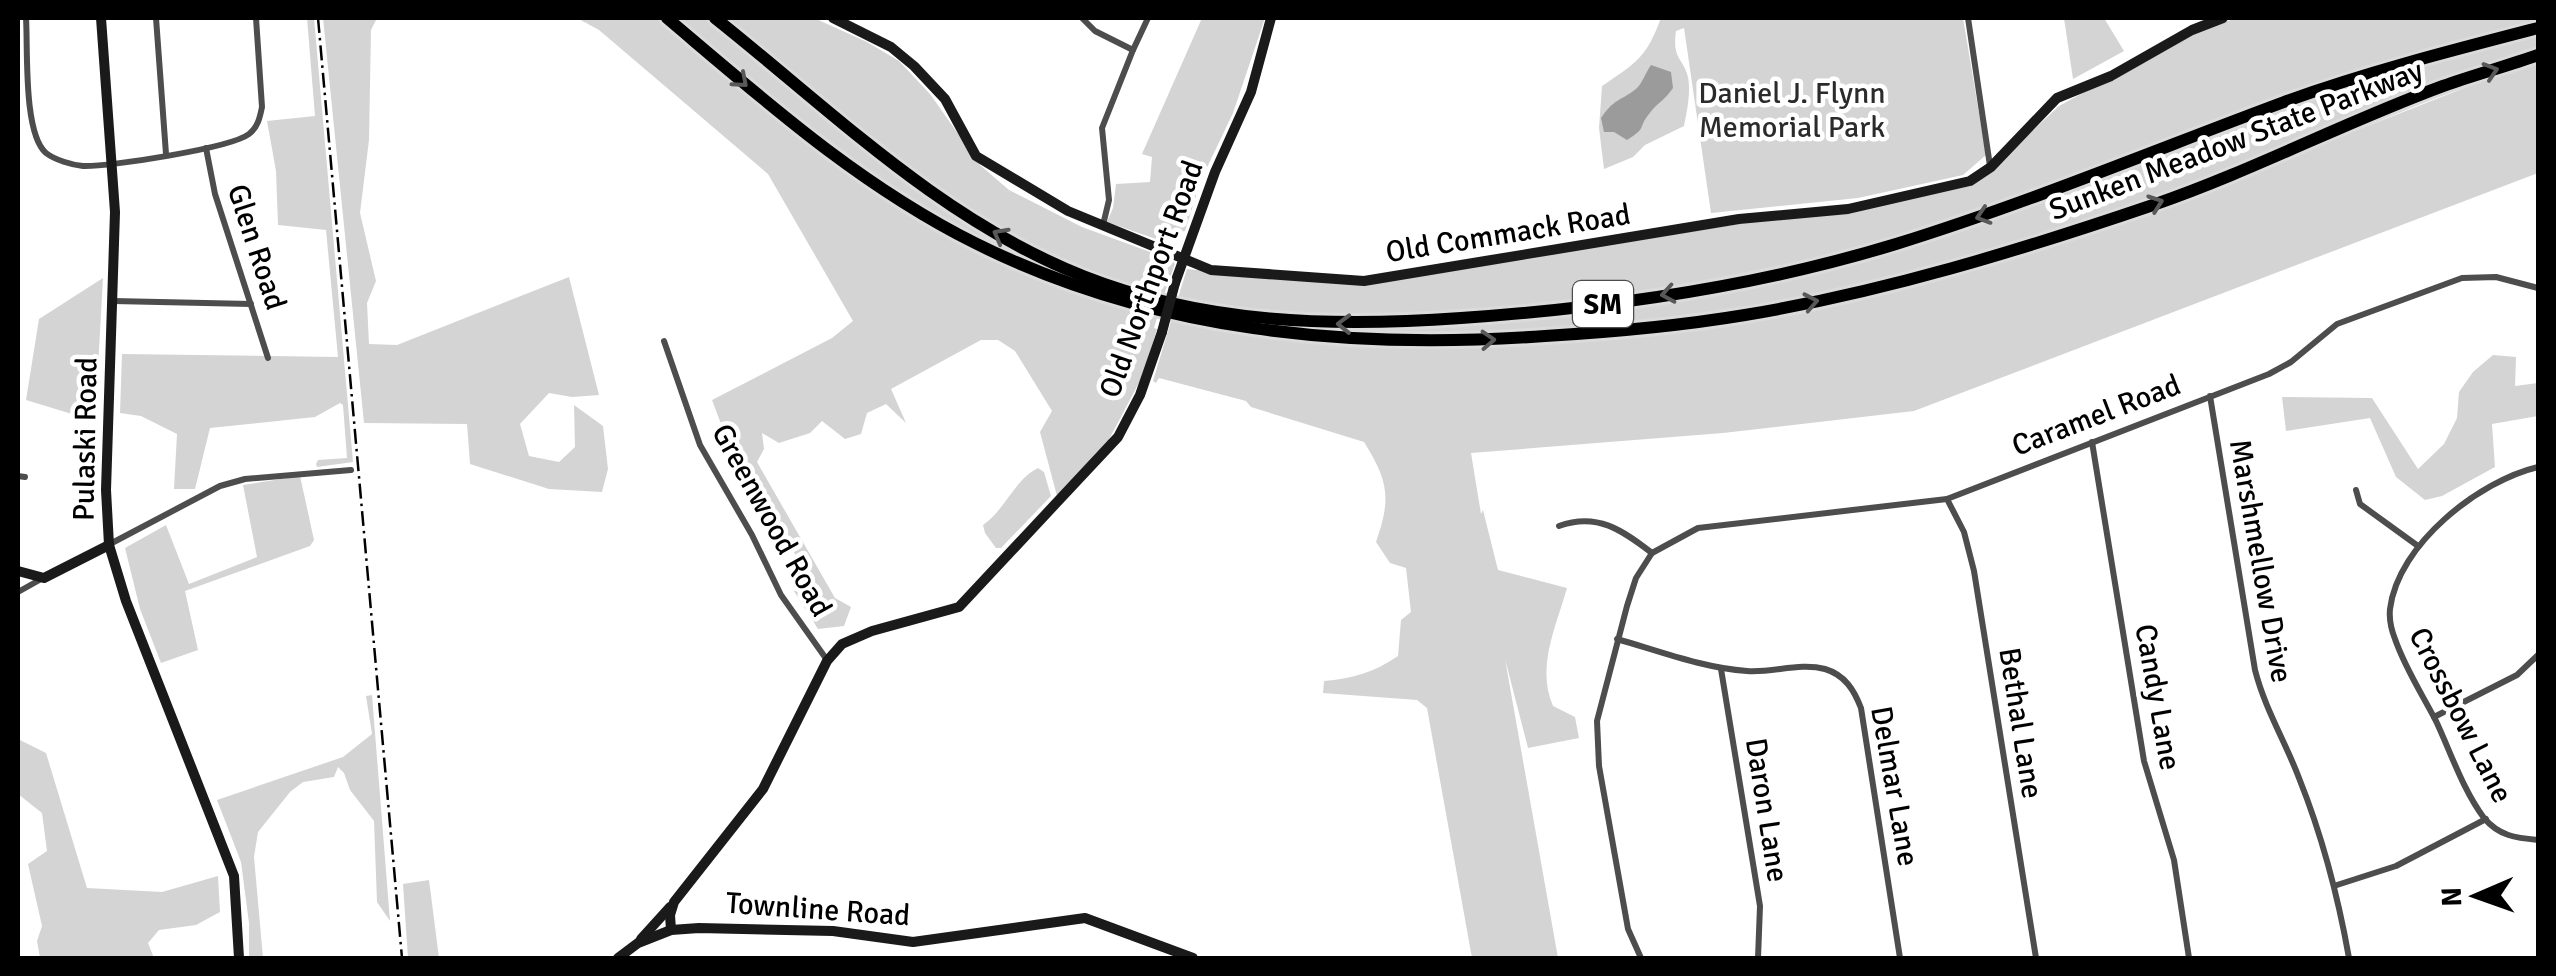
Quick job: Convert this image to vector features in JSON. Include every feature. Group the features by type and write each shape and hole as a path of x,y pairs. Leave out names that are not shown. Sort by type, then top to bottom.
{"highway":[{"name":"Sunken Meadow State Parkway","path":"667,18 858,175 978,245 1148,308 1244,329 1400,342 1638,330 1746,315 1852,294 2025,247 2160,203 2441,87 2538,55"},
{"name":"Sunken Meadow State Parkway","path":"714,18 922,186 998,235 1044,259 1104,283 1224,314 1349,324 1524,314 1638,300 1755,278 1890,246 2020,204 2382,69 2538,28"}],"main road":[{"name":"Pulaski Road","path":"102,18 114,212 108,545 126,601 234,876 238,958"},
{"name":"Old Commack Road","path":"833,18 850,21 914,66 945,99 976,156 1055,204 1211,270 1364,281 1739,220 1848,209 1970,181 1990,168 2057,98 2111,76 2192,30 2223,18"},
{"name":"Old Northport Road","path":"638,943 763,789 827,661 842,644 872,631 959,607 1118,437 1140,395 1215,172 1251,92 1271,18"},
{"path":"18,571 44,578 108,545"},
{"path":"671,930 674,902"},
{"name":"Townline Road","path":"618,958 638,943 671,930 756,928 913,942 1085,918 1193,958"}],"street":[{"path":"26,18 34,133 46,153 80,166 206,148 246,136 259,120 262,107 256,18"},
{"path":"156,18 166,154"},
{"path":"1082,18 1095,31 1133,50"},
{"path":"1103,225 1109,200 1102,128 1148,18"},
{"path":"1968,18 1990,168"},
{"name":"Glen Road","path":"206,148 215,194 268,358"},
{"name":"Caramel Road","path":"1652,553 1698,528 1947,499 2288,364 2337,324 2462,278 2496,277 2538,288"},
{"path":"113,300 252,304"},
{"name":"Greenwood Road","path":"664,341 700,445 752,535 780,595 827,661"},
{"name":"Marshmellow Drive","path":"2210,396 2264,705 2300,779 2336,885 2349,958"},
{"name":"Candy Lane","path":"2092,442 2144,761 2174,860 2189,958"},
{"name":"Crossbow Lane","path":"2538,467 2502,478 2439,524 2418,546 2397,587 2390,620 2407,666 2486,819 2508,838 2538,840"},
{"path":"108,545 220,486 245,479 351,470"},
{"path":"2356,490 2360,504 2418,546"},
{"name":"Bethal Lane","path":"1947,499 1964,532 1974,571 2036,958"},
{"path":"1559,526 1590,519 1609,524 1652,553 1636,578 1617,639 1600,701 1596,744 1628,929 1642,958"},
{"path":"18,592 44,578"},
{"name":"Delmar Lane","path":"1617,639 1721,669 1752,672 1809,666 1828,670 1853,688 1861,708 1900,958"},
{"path":"2434,717 2517,675 2538,654"},
{"name":"Daron Lane","path":"1721,669 1760,906 1758,958"},
{"path":"2336,885 2396,866 2486,819"}],"green space":[{"path":"307,18 314,18 353,462 317,467 316,464 318,460 347,458 340,403 315,417 210,428 195,489 174,489 177,434 141,416 120,413 122,354 338,357 326,230 278,225 276,171 267,121 315,116"},
{"path":"323,18 377,18 371,30 369,140 360,213 376,281 367,303 369,344 397,345 569,277 599,395 572,397 549,393 520,424 529,456 559,462 575,447 574,405 603,426 608,469 602,492 549,489 470,464 467,424 364,423"},
{"path":"577,18 661,18 840,168 918,218 1131,311 1157,318 1143,375 1104,449 1057,496 1040,432 1052,411 1015,351 998,340 981,340 891,389 906,423 886,404 867,413 861,434 845,439 822,421 810,433 779,443 762,433 764,449 757,462 835,598 851,607 844,626 818,629 794,591 808,577 721,424 712,400 832,338 853,321 768,174 599,30"},
{"path":"674,18 709,18 939,205 1024,254 1022,260 938,219 851,164"},
{"path":"722,18 814,18 899,61 930,94 980,165 1009,190 1082,227 1172,260 1175,264 1163,297 1060,261 1002,233 933,190"},
{"path":"1202,18 1265,18 1233,113 1201,180 1185,231 1156,239 1107,222 1116,184 1150,182 1152,157 1142,154"},
{"name":"Daniel J. Flynn Memorial Park","path":"1661,18 1963,18 1986,155 1963,175 1858,198 1711,213 1684,28 1676,31 1675,40 1689,83 1684,126 1645,145 1633,157 1604,169 1599,128 1602,86 1639,58"},
{"path":"2064,18 2104,18 2124,51 2073,79"},
{"path":"2236,18 2538,18 2538,24 2502,32 2008,203 1863,249 1727,281 1587,303 1353,321 1259,315 1177,301 1187,269 1358,284 1941,192 1993,168 2059,106 2189,35"},
{"path":"2538,33 2538,51 2259,161 2070,228 1878,283 1743,311 1592,331 1479,337 1321,334 1320,329 1481,323 1691,297 1968,226 2347,87 2430,60"},
{"path":"2538,59 2538,173 1914,411 1723,433 1471,453 1481,514 1483,510 1498,570 1567,588 1546,677 1553,706 1575,717 1579,738 1528,748 1505,659 1558,958 1472,958 1427,708 1417,700 1323,693 1324,681 1362,674 1398,656 1401,620 1411,612 1406,568 1390,563 1376,542 1384,514 1385,491 1379,468 1364,442 1251,407 1246,401 1159,378 1156,383 1153,381 1172,318 1284,339 1453,347 1549,342 1777,314 2174,202"},
{"path":"103,278 95,421 26,400 39,319"},
{"path":"2493,355 2516,357 2515,386 2538,383 2538,416 2492,424 2495,467 2442,496 2425,500 2396,477 2370,418 2286,431 2282,397 2372,398 2418,469 2444,444 2457,418 2459,392 2473,372"},
{"path":"1038,468 1044,472 1051,496 1001,548 996,548 983,525 1023,479"},
{"path":"300,476 314,540 310,546 185,591 198,650 161,663 140,609 125,548 166,525 189,584 257,557 243,485"},
{"path":"372,695 390,921 377,902 374,821 338,767 334,777 303,782 290,792 258,832 254,857 263,958 249,958 241,862 217,800 343,757 372,734 366,696"},
{"path":"18,739 46,753 87,888 162,892 218,876 220,912 196,925 159,930 148,943 154,958 40,958 37,941 42,926 28,864 47,851 42,813 18,794"},
{"path":"429,880 439,958 408,958 403,884"}],"shaded area":[{"path":"1651,65 1671,72 1673,88 1640,130 1627,140 1614,132 1604,132 1601,118 1614,103 1638,87"}],"railway":[{"path":"318,18 402,958"}]}
